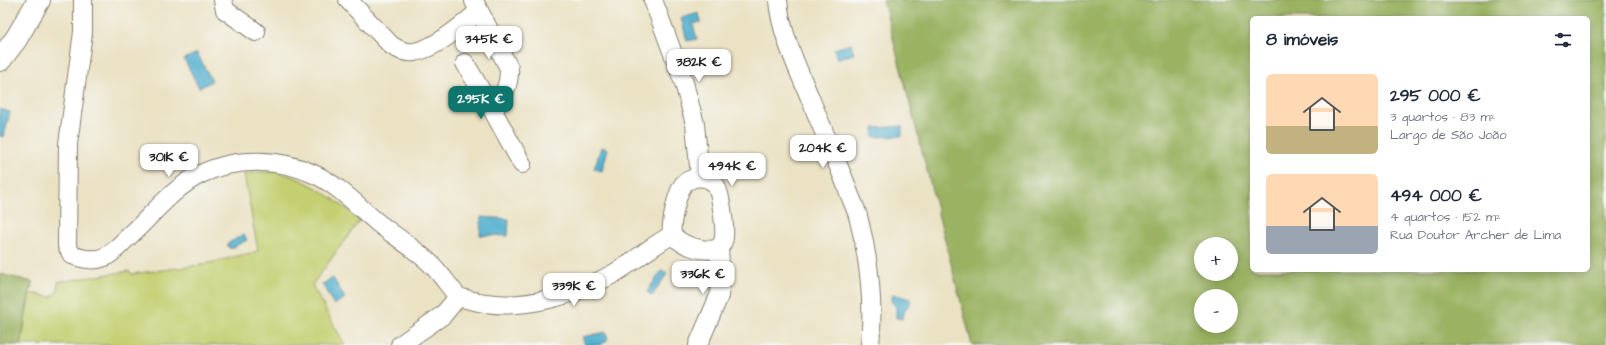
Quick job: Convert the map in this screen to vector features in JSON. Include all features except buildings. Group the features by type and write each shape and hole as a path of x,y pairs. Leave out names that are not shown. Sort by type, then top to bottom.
{"street":[{"path":"0,60 16,39 39,0"},
{"path":"83,0 83,32 68,144 67,246 72,255 80,258 92,259 105,257 134,232 174,192 200,174 235,163 256,162 276,163 298,168 316,175 335,188 431,264 458,297 485,303 520,304 551,300 585,287 614,273 672,235"},
{"path":"223,0 225,10 256,32"},
{"path":"348,0 391,45 400,51 412,52 422,50 462,27 476,6 509,68 510,77 507,89 493,111"},
{"path":"653,0 684,83 695,124 700,177"},
{"path":"778,0 783,24 795,62 858,215 870,284 872,316 870,345"},
{"path":"465,63 522,164"},
{"path":"698,345 718,296 721,279 719,248 724,238 723,217 715,184 710,180 700,177 688,180 682,185 672,221 672,235 682,242 701,249 713,250 719,248"},
{"path":"400,345 443,315 458,297"}],"green space":[{"path":"883,0 1606,0 1606,345 972,345"},
{"path":"278,172 303,181 333,198 360,220 312,285 345,345 21,345 30,293 51,297 58,291 58,282 129,271 131,274 201,265 258,251 244,174"},
{"path":"0,274 33,282 28,298 21,345 0,345"}],"water":[{"path":"699,13 701,22 693,24 697,39 687,41 681,18"},
{"path":"851,44 854,54 837,59 834,49"},
{"path":"197,53 212,81 199,88 184,59"},
{"path":"0,109 10,112 4,137 0,136"},
{"path":"902,126 902,136 873,137 874,128"},
{"path":"601,147 608,149 602,171 594,169"},
{"path":"481,217 509,219 508,236 480,235"},
{"path":"244,234 247,240 230,249 227,244"},
{"path":"662,270 667,274 652,296 647,292"},
{"path":"333,278 345,298 334,305 322,284"},
{"path":"893,294 910,299 910,305 906,308 902,319 896,318 896,307 891,301"},
{"path":"606,332 608,339 601,345 585,345 582,337"}]}
